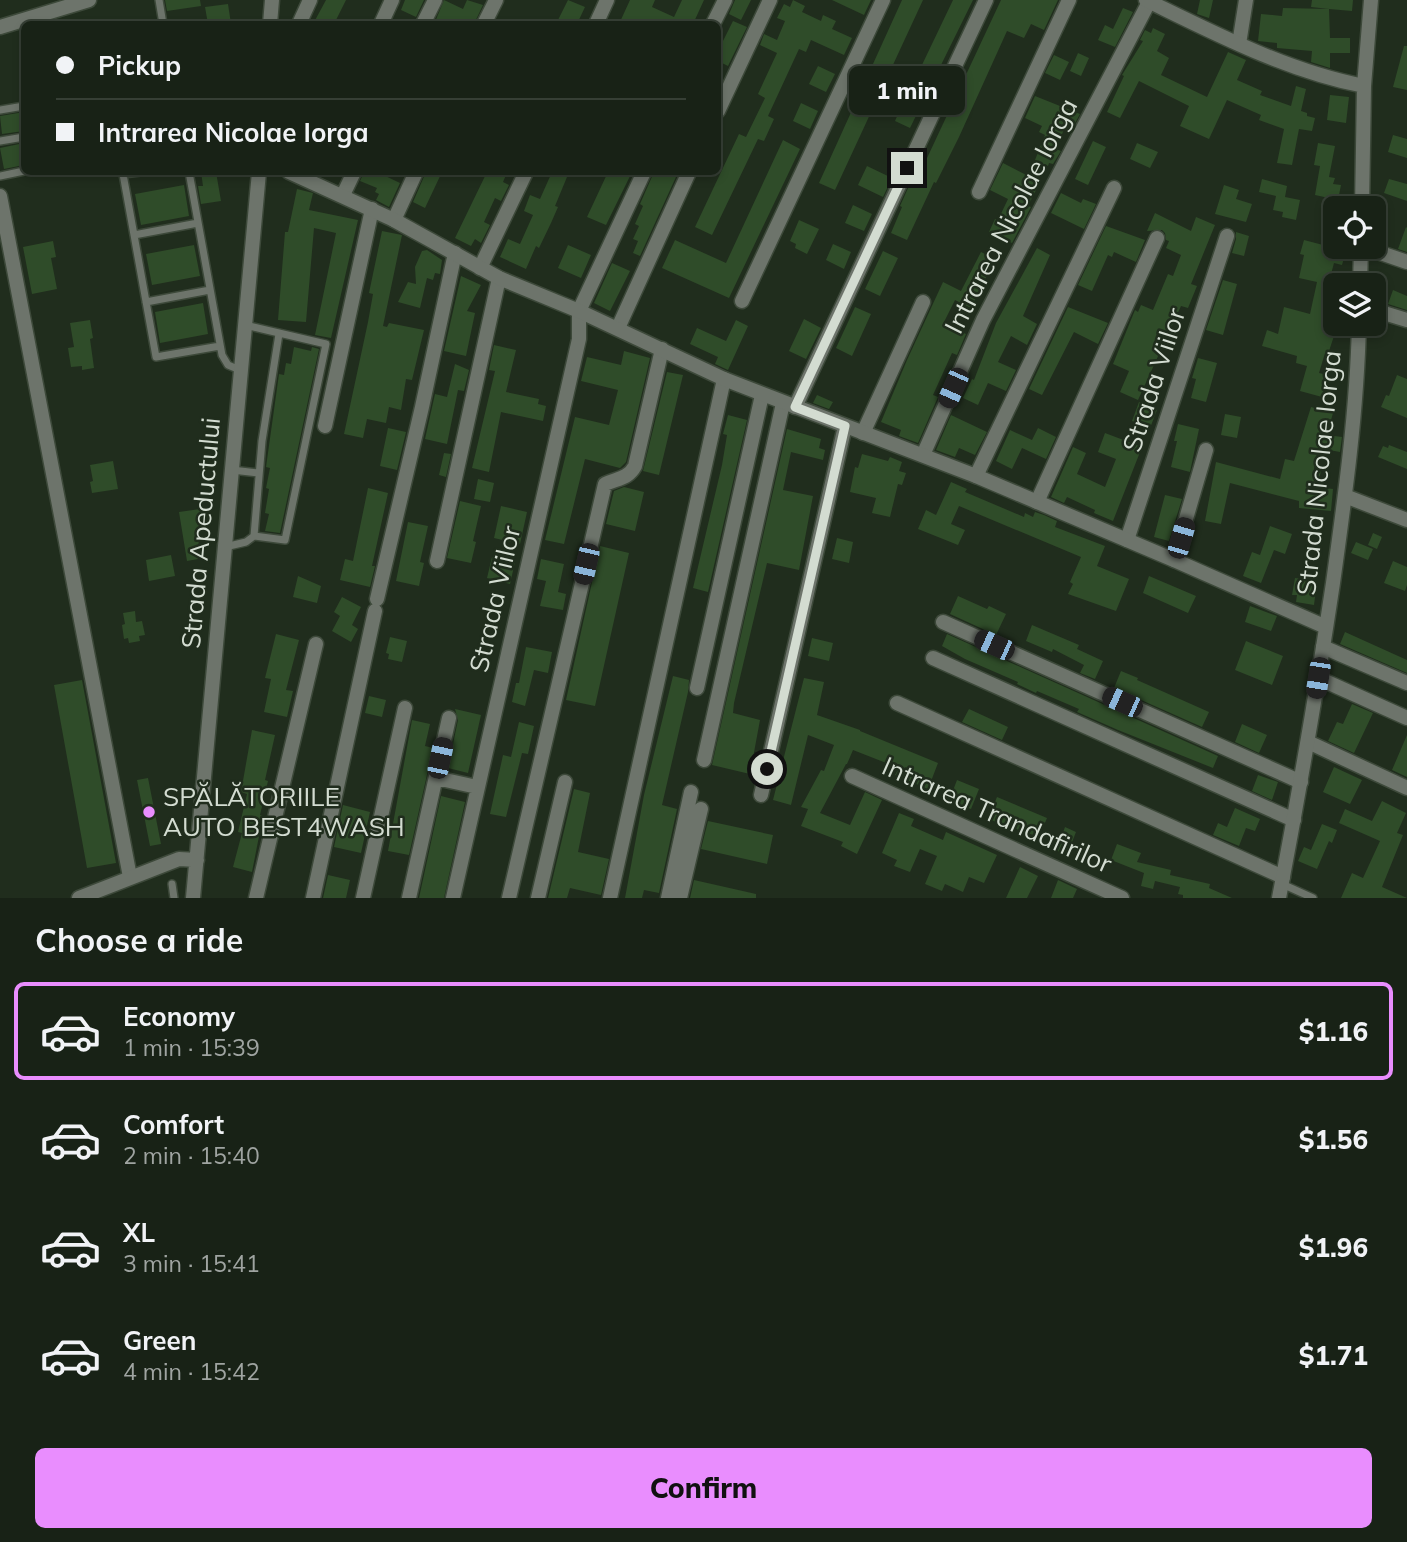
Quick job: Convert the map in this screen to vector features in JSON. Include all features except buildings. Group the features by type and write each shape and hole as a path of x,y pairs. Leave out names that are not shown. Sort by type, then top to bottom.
{"street":[{"path":"0,27 89,0"},
{"path":"270,21 272,0"},
{"path":"300,21 310,0"},
{"path":"382,21 392,0"},
{"path":"424,21 435,0"},
{"path":"486,21 496,0"},
{"path":"597,21 607,0"},
{"path":"714,21 724,0"},
{"path":"721,105 770,0"},
{"path":"741,301 883,0"},
{"path":"704,760 789,405 986,0"},
{"path":"979,192 1069,0"},
{"path":"1239,44 1246,0"},
{"path":"1362,196 1364,86 1371,0"},
{"name":"Intrarea Nicolae Iorga","path":"923,455 983,320 1148,1 1239,44 1322,76 1364,86"},
{"name":"Strada Apeductului","path":"193,898 258,175"},
{"path":"343,195 353,175"},
{"path":"394,220 415,175"},
{"path":"480,268 525,175"},
{"path":"579,311 643,175"},
{"path":"618,328 688,175"},
{"path":"311,176 499,278 618,328 724,379 976,476 1326,627"},
{"path":"976,476 1114,188"},
{"path":"0,196 130,877"},
{"path":"325,426 372,209"},
{"name":"Strada Viilor","path":"1127,540 1227,236"},
{"path":"1037,502 1157,238"},
{"path":"313,898 455,253"},
{"path":"1386,255 1407,262"},
{"path":"437,561 499,278"},
{"path":"863,432 923,302"},
{"name":"Strada Viilor","path":"453,898 579,339 579,311"},
{"path":"1386,314 1407,320"},
{"name":"Strada Nicolae Iorga","path":"1281,886 1308,742 1345,496 1358,336"},
{"path":"509,898 606,484 631,474 635,466 662,349"},
{"path":"610,898 724,379"},
{"path":"697,688 762,395"},
{"path":"761,795 845,426"},
{"path":"1174,560 1206,450"},
{"path":"1345,496 1407,520"},
{"path":"943,622 1301,782"},
{"path":"256,898 316,644"},
{"path":"1323,647 1407,683"},
{"path":"933,658 1294,820"},
{"path":"1318,678 1407,718"},
{"path":"897,703 1281,886"},
{"path":"363,898 405,708"},
{"path":"409,898 449,718"},
{"path":"1308,742 1407,788"},
{"name":"Intrarea Trandafirilor","path":"852,776 1122,898"},
{"path":"436,778 477,787"},
{"path":"538,898 565,782"},
{"path":"668,898 691,792"},
{"path":"680,898 701,809"},
{"path":"79,898 179,859 197,860"}],"lane":[{"path":"159,0 162,21"},
{"path":"0,110 21,106"},
{"path":"0,141 21,137"},
{"path":"0,176 21,172"},
{"path":"123,175 156,357 220,346"},
{"path":"190,175 222,355 228,365 241,370"},
{"path":"134,235 198,223"},
{"path":"146,302 210,290"},
{"path":"225,547 246,542 254,536 285,540 326,344 245,325"},
{"path":"254,536 259,473 279,334"},
{"path":"232,470 259,473"},
{"path":"172,884 174,898"},
{"path":"1281,886 1313,898"}],"place":[{"name":"SPĂLĂTORIILE AUTO BEST4WASH","path":"149,812"}],"route":[{"path":"767,769 845,426 795,407 907,168"}]}
